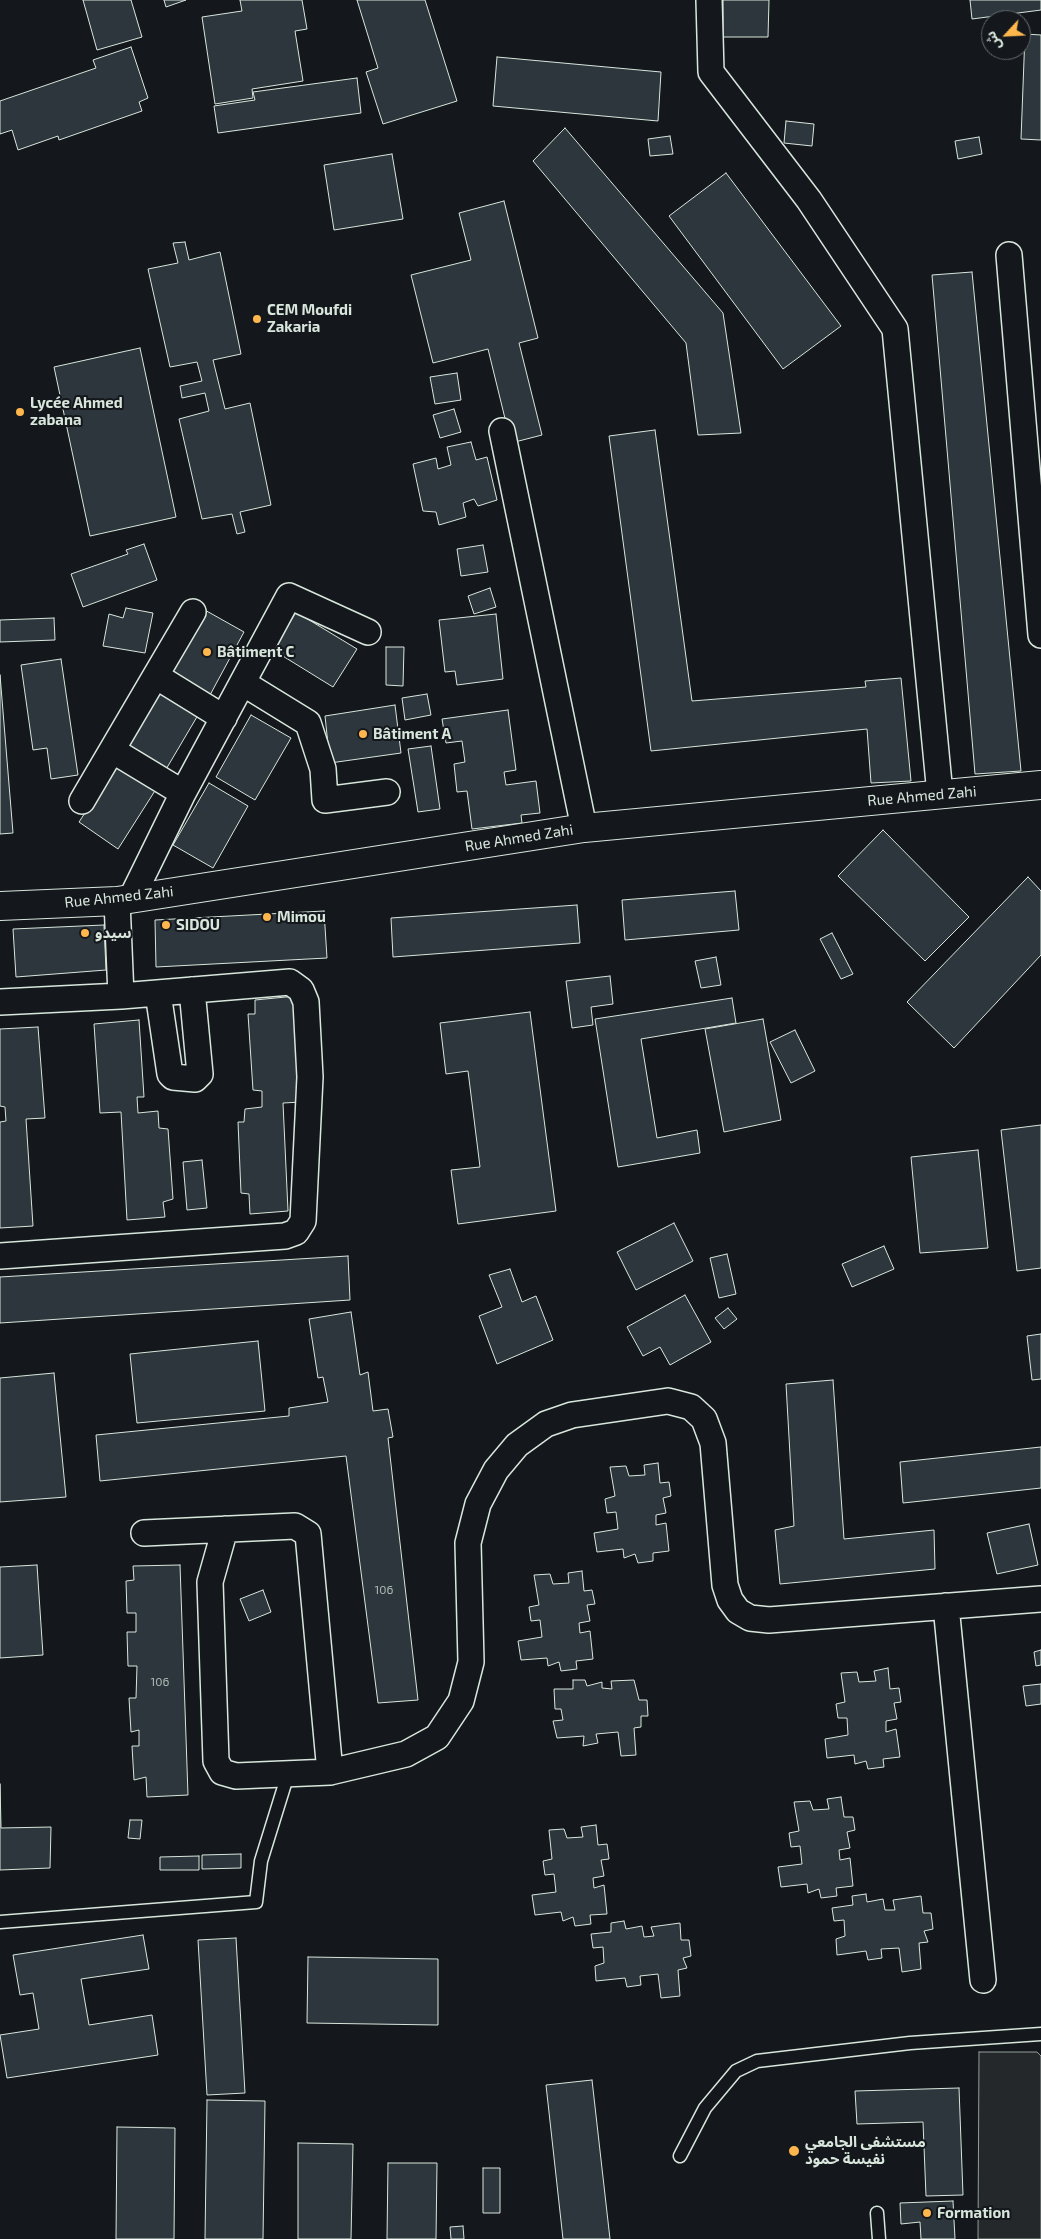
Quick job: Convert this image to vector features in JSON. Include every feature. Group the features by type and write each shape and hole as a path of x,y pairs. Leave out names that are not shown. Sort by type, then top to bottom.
{"street":[{"path":"709,0 711,72 809,200 895,329 940,794"},
{"path":"1009,256 1041,635"},
{"path":"502,432 584,828"},
{"path":"122,996 124,900 290,596 368,632"},
{"path":"82,801 193,612"},
{"path":"156,676 224,718"},
{"path":"243,683 308,723 323,769 325,800 387,792"},
{"path":"112,750 183,793"},
{"name":"Rue Ahmed Zahi","path":"0,906 124,900 584,828 1041,785"},
{"path":"0,1002 122,996 290,982 301,990 306,1002 310,1077 303,1221 296,1232 285,1236 0,1256"},
{"path":"158,993 170,1074 173,1077 196,1079 200,1074 192,990"},
{"path":"225,1529 210,1582 216,1760 222,1772 236,1776 330,1772 406,1754 437,1737 461,1701 471,1662 468,1543 478,1504 496,1470 517,1445 546,1424 572,1415 668,1400 691,1407 704,1419 713,1443 725,1585 730,1600 738,1611 750,1618 769,1620 1041,1599"},
{"path":"144,1533 295,1526 308,1534 330,1772"},
{"path":"946,1606 983,1980"}],"lane":[{"path":"0,1922 256,1902 261,1861 288,1774"},
{"path":"680,2156 705,2108 736,2071 757,2061 910,2044 1041,2034"},
{"path":"876,2213 879,2239"}],"shaded area":[{"path":"979,2052 1037,2052 1041,2056 1041,2239 978,2239"}],"building":[{"path":"83,0 131,0 142,37 97,50"},
{"path":"164,0 186,0 166,7"},
{"path":"240,0 302,0 307,29 295,31 303,81 252,89 253,98 215,104 202,17 242,11"},
{"path":"357,0 425,0 457,101 383,124 366,72 378,68"},
{"path":"723,0 769,0 768,37 723,37"},
{"path":"970,0 1041,0 1041,10 981,10 981,18 972,19"},
{"path":"1031,34 1041,35 1041,140 1021,139 1024,60 1031,60"},
{"path":"131,47 148,98 139,102 142,111 59,140 58,136 18,150 12,130 0,134 0,101 96,68 93,60"},
{"path":"497,57 661,72 658,121 493,106"},
{"path":"357,78 361,113 218,133 214,106 255,100 253,92"},
{"path":"786,121 814,124 812,146 784,143"},
{"path":"565,128 723,313 741,433 698,435 686,343 533,161"},
{"path":"670,136 673,154 650,156 648,139"},
{"path":"979,137 982,154 958,159 955,141"},
{"path":"392,154 403,219 334,230 324,165"},
{"path":"726,173 841,326 783,369 669,216"},
{"path":"504,201 538,338 519,343 542,435 511,443 488,349 433,363 411,275 471,260 459,213"},
{"path":"185,242 189,260 220,252 241,354 213,360 225,409 250,403 271,505 240,512 245,532 237,534 232,514 202,519 179,419 209,411 205,393 182,398 180,386 202,381 197,362 170,367 148,269 178,263 173,243"},
{"path":"972,272 1021,771 975,774 932,275"},
{"path":"140,348 176,517 90,536 54,367"},
{"path":"457,373 461,400 435,404 430,377"},
{"path":"454,409 461,432 440,438 433,415"},
{"path":"655,430 692,701 866,687 865,681 901,678 911,781 871,783 867,729 651,751 609,436"},
{"path":"471,442 476,460 487,457 497,500 478,506 474,499 463,503 466,517 439,525 436,512 423,511 413,464 436,458 438,469 451,465 447,447"},
{"path":"144,544 157,580 83,607 71,574 128,554 126,550"},
{"path":"483,545 488,572 461,576 457,549"},
{"path":"490,588 496,607 474,614 468,596"},
{"path":"126,608 153,613 145,653 103,646 109,614 123,618"},
{"name":"Bâtiment C","path":"203,609 244,632 210,695 169,672"},
{"path":"296,612 357,649 333,687 273,650"},
{"path":"496,614 503,679 457,685 455,671 445,672 439,620"},
{"path":"54,618 55,640 0,642 0,620"},
{"path":"386,647 404,647 403,686 386,685"},
{"path":"61,659 78,775 51,779 47,748 33,750 21,665"},
{"path":"0,675 13,833 0,834"},
{"path":"161,685 201,710 165,771 125,747"},
{"path":"427,694 431,715 405,720 402,698"},
{"name":"Bâtiment A","path":"395,705 401,753 330,763 325,716"},
{"path":"508,710 516,770 504,772 506,785 536,781 540,813 521,815 522,823 472,829 467,791 457,792 454,764 465,762 462,741 446,743 442,719"},
{"path":"251,715 291,738 255,800 216,777"},
{"path":"431,746 440,809 418,812 408,749"},
{"path":"119,761 158,786 118,849 79,822"},
{"path":"209,783 248,806 213,868 173,845"},
{"path":"883,830 969,917 925,961 838,876"},
{"path":"1028,877 1041,891 1041,955 954,1048 907,1002"},
{"path":"735,891 739,930 625,940 622,900"},
{"path":"577,905 580,943 393,957 391,918"},
{"path":"324,911 327,958 156,967 155,920"},
{"path":"104,925 106,970 16,977 13,929"},
{"path":"832,933 853,974 841,979 820,939"},
{"path":"716,957 721,985 701,988 695,961"},
{"path":"610,976 613,1004 591,1007 593,1025 572,1028 566,981"},
{"path":"296,996 302,1102 283,1103 288,1211 250,1214 249,1194 241,1193 238,1122 244,1122 245,1109 262,1107 262,1091 253,1090 248,1014 255,1014 255,1000"},
{"path":"732,998 736,1023 641,1039 657,1138 697,1130 700,1153 618,1167 595,1019"},
{"path":"530,1012 556,1211 458,1224 451,1170 480,1167 468,1071 446,1074 440,1023"},
{"path":"763,1019 781,1120 724,1132 705,1029"},
{"path":"139,1020 144,1097 137,1097 138,1113 158,1111 159,1128 168,1129 173,1199 163,1202 165,1217 127,1220 121,1112 100,1113 94,1024"},
{"path":"38,1027 45,1118 26,1119 33,1226 0,1228 0,1122 6,1121 5,1107 0,1106 0,1029"},
{"path":"795,1030 815,1071 791,1083 770,1042"},
{"path":"1041,1125 1041,1268 1017,1271 1001,1130"},
{"path":"978,1150 988,1248 920,1253 911,1157"},
{"path":"202,1160 207,1208 187,1210 183,1162"},
{"path":"674,1223 693,1261 636,1290 617,1252"},
{"path":"884,1246 894,1269 852,1287 842,1264"},
{"path":"727,1254 736,1294 719,1298 710,1258"},
{"path":"348,1256 350,1300 0,1323 0,1277"},
{"path":"510,1269 522,1302 536,1296 553,1340 497,1364 479,1316 502,1307 489,1275"},
{"path":"685,1295 711,1342 670,1365 660,1347 643,1356 627,1327"},
{"path":"728,1308 737,1319 724,1329 715,1318"},
{"path":"351,1312 360,1375 368,1372 373,1411 388,1409 393,1437 388,1438 418,1700 378,1703 346,1456 100,1481 96,1435 289,1416 289,1408 328,1402 323,1377 318,1378 309,1319"},
{"path":"1041,1334 1041,1379 1032,1380 1027,1336"},
{"path":"258,1341 265,1411 137,1423 130,1354"},
{"path":"54,1373 66,1497 0,1502 0,1378"},
{"path":"833,1380 844,1539 934,1530 935,1569 780,1584 775,1530 794,1526 786,1384"},
{"path":"1041,1447 1041,1488 903,1503 900,1462"},
{"path":"658,1463 660,1483 669,1482 671,1496 663,1498 666,1513 656,1515 656,1525 666,1523 669,1551 653,1553 653,1561 638,1563 635,1554 624,1558 623,1549 597,1552 594,1533 618,1529 616,1512 607,1513 605,1499 615,1496 610,1467 626,1466 629,1476 645,1475 644,1465"},
{"path":"1029,1524 1038,1565 997,1574 987,1533"},
{"path":"37,1565 43,1655 0,1658 0,1567"},
{"path":"180,1565 188,1795 147,1797 146,1777 134,1780 132,1746 139,1746 139,1730 131,1732 129,1698 136,1698 137,1666 128,1666 127,1632 136,1632 136,1613 127,1613 126,1581 134,1580 133,1566"},
{"path":"582,1571 584,1591 592,1590 595,1604 587,1605 590,1621 579,1623 580,1633 590,1631 593,1659 576,1661 577,1669 561,1671 559,1662 548,1666 547,1658 521,1660 518,1641 542,1637 540,1620 531,1621 529,1607 539,1605 534,1575 550,1574 553,1584 569,1583 568,1573"},
{"path":"263,1590 271,1612 249,1621 240,1599"},
{"path":"1041,1650 1041,1665 1036,1666 1034,1652"},
{"path":"888,1668 890,1689 899,1688 901,1702 894,1703 897,1719 886,1721 886,1732 896,1729 900,1757 883,1759 884,1767 868,1769 866,1761 855,1764 854,1755 827,1758 825,1739 848,1735 847,1718 838,1718 836,1704 845,1702 841,1673 857,1672 859,1682 876,1681 874,1671"},
{"path":"573,1680 585,1680 587,1686 602,1682 602,1688 612,1689 611,1681 634,1680 639,1700 647,1700 648,1716 641,1716 641,1727 634,1728 636,1755 621,1756 618,1732 596,1734 598,1743 583,1746 584,1736 557,1738 553,1721 563,1720 561,1709 555,1709 554,1689 573,1689"},
{"path":"1041,1684 1041,1704 1026,1706 1023,1686"},
{"path":"0,1784 1,1828 51,1827 50,1868 0,1870"},
{"path":"841,1797 844,1817 853,1817 855,1830 847,1832 850,1848 839,1850 840,1860 850,1858 853,1886 836,1888 837,1896 821,1898 819,1889 808,1893 807,1884 781,1887 778,1867 802,1864 800,1846 791,1847 789,1833 799,1831 794,1802 810,1801 813,1810 829,1809 827,1799"},
{"path":"130,1820 142,1820 140,1839 128,1838"},
{"path":"596,1825 598,1845 607,1844 609,1859 601,1860 604,1876 593,1878 594,1888 604,1885 607,1914 590,1915 591,1924 575,1926 573,1917 563,1921 561,1912 535,1915 532,1895 556,1892 554,1874 545,1875 543,1861 552,1859 549,1830 564,1829 567,1838 583,1837 581,1827"},
{"path":"241,1854 241,1868 202,1869 202,1855"},
{"path":"199,1856 199,1870 160,1870 160,1857"},
{"path":"866,1894 867,1902 883,1899 885,1910 895,1910 893,1900 921,1896 923,1913 931,1913 933,1929 924,1931 928,1942 919,1943 921,1969 902,1972 899,1948 881,1949 882,1958 868,1960 866,1951 837,1955 836,1939 845,1936 844,1920 834,1921 832,1908 853,1905 852,1896"},
{"path":"624,1921 626,1929 642,1926 644,1937 654,1936 651,1927 680,1923 681,1940 689,1940 691,1956 683,1958 687,1968 678,1970 680,1996 661,1998 658,1974 640,1976 641,1985 627,1987 625,1978 596,1981 595,1966 604,1963 603,1947 593,1948 591,1934 611,1932 611,1923"},
{"path":"143,1935 149,1969 81,1979 89,2025 152,2015 158,2055 7,2078 0,2035 39,2029 33,1993 20,1995 13,1955"},
{"path":"236,1938 245,2093 207,2095 198,1940"},
{"path":"308,1957 438,1959 438,2025 307,2023"},
{"path":"592,2080 610,2239 563,2239 546,2085"},
{"path":"959,2088 963,2195 926,2196 923,2122 857,2124 855,2091"},
{"path":"207,2100 265,2101 263,2239 205,2239"},
{"path":"117,2127 175,2128 174,2239 116,2239"},
{"path":"298,2143 353,2144 351,2239 298,2239"},
{"path":"388,2163 437,2163 436,2239 387,2239"},
{"path":"483,2168 500,2168 500,2213 483,2213"},
{"name":"Formation","path":"953,2201 955,2239 921,2239 920,2222 901,2224 900,2203"},
{"path":"463,2226 464,2239 451,2239 450,2227"}],"place":[{"name":"CEM Moufdi Zakaria","path":"257,319"},
{"name":"Lycée Ahmed zabana","path":"20,412"},
{"name":"Bâtiment C","path":"207,652"},
{"name":"Bâtiment A","path":"363,734"},
{"name":"Mimou","path":"267,917"},
{"name":"SIDOU","path":"166,925"},
{"name":"سيدو","path":"85,933"},
{"name":"مستشفى الجامعي نفيسة حمود","path":"794,2151"},
{"name":"Formation","path":"927,2213"}]}
